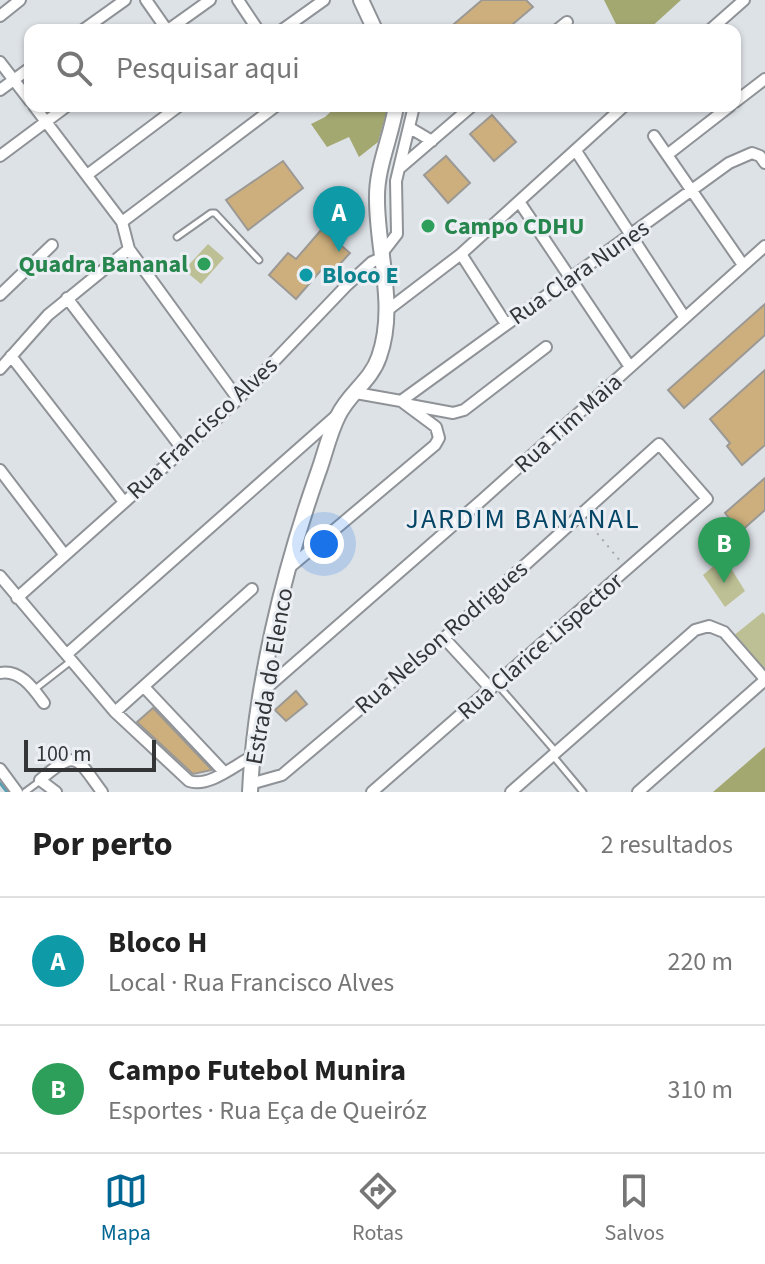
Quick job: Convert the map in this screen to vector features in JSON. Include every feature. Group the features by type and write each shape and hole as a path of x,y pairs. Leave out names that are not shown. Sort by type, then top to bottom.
{"street":[{"path":"0,16 20,0"},
{"path":"91,24 125,0"},
{"path":"146,0 164,24"},
{"path":"176,24 210,0"},
{"path":"238,0 254,24"},
{"path":"290,24 324,0"},
{"path":"361,0 372,24"},
{"path":"717,24 744,0"},
{"path":"0,62 24,93"},
{"path":"0,90 24,72"},
{"path":"741,97 765,79"},
{"path":"38,112 122,222 129,249 238,399"},
{"path":"0,156 59,112"},
{"path":"87,175 171,112"},
{"path":"122,222 268,112"},
{"name":"Estrada do Elenco","path":"250,788 262,692 288,569 339,413 373,371 380,356 385,312 378,178 394,112"},
{"path":"383,254 397,234 396,181 413,112"},
{"path":"401,167 465,112"},
{"path":"385,312 461,254 618,112"},
{"path":"667,155 722,112"},
{"path":"410,128 432,141"},
{"path":"654,136 743,265"},
{"path":"576,151 685,318"},
{"name":"Rua Clara Nunes","path":"404,403 506,324 739,157 752,153 762,160"},
{"path":"520,203 568,279 630,367"},
{"path":"0,295 52,245"},
{"name":"Rua Tim Maia","path":"262,692 765,246"},
{"path":"0,369 48,315 129,249"},
{"name":"Rua Francisco Alves","path":"17,598 238,399 347,285 383,254"},
{"path":"461,254 506,324"},
{"path":"67,298 183,450"},
{"path":"356,393 453,413 464,410 546,347"},
{"path":"11,356 124,502"},
{"path":"288,569 435,445 439,433 436,427 404,403"},
{"path":"69,657 339,413"},
{"name":"Rua Clarice Lispector","path":"372,792 707,499 659,444"},
{"name":"Rua Nelson Rodrigues","path":"250,788 282,775 444,638 659,444"},
{"path":"0,470 64,554"},
{"path":"0,576 115,712 189,781 198,784 208,781 253,756"},
{"path":"115,712 252,589"},
{"path":"511,792 695,630 709,626 724,632 765,680 638,792"},
{"path":"444,638 494,687"},
{"path":"0,673 12,672 35,690 44,703"},
{"path":"144,687 224,772"},
{"path":"56,792 40,780 61,762 76,760 102,792"},
{"path":"0,769 17,792"}],"lane":[{"path":"177,237 215,213 259,260"},
{"path":"35,690 69,657"},
{"path":"494,687 555,755 583,792"},
{"path":"25,792 40,780"}],"path":[{"path":"581,514 627,569"}],"green space":[{"path":"604,0 681,0 655,24 616,24"},
{"path":"330,112 386,112 378,142 359,157 349,137 327,147 311,124"},
{"name":"Quadra Bananal","path":"208,244 224,258 201,284 184,270"},
{"path":"724,557 745,591 725,607 703,575"},
{"path":"763,612 765,615 765,670 733,636"},
{"path":"765,747 765,792 713,792"}],"building":[{"path":"482,0 526,0 533,7 513,24 454,24"},
{"path":"492,115 516,142 494,161 470,134"},
{"path":"446,156 470,183 448,203 424,175"},
{"path":"283,161 303,188 248,230 226,200"},
{"path":"322,229 350,253 330,275 322,269 296,299 269,275 288,253 296,259"},
{"path":"765,304 765,335 684,408 668,390"},
{"path":"765,370 765,445 742,465 727,446 730,443 710,419"},
{"path":"765,478 765,510 740,532 725,513"},
{"path":"296,691 307,704 286,721 275,710"},
{"path":"153,708 212,770 193,774 137,722"}],"waterway":[{"path":"0,783 7,792"}],"place":[{"name":"Campo CDHU","path":"428,226"},
{"name":"Bloco H","path":"339,252"},
{"name":"Quadra Bananal","path":"204,264"},
{"name":"Bloco E","path":"306,275"},
{"name":"Campo Futebol Munira","path":"724,583"}],"district":[{"name":"JARDIM BANANAL","path":"523,518"}]}
